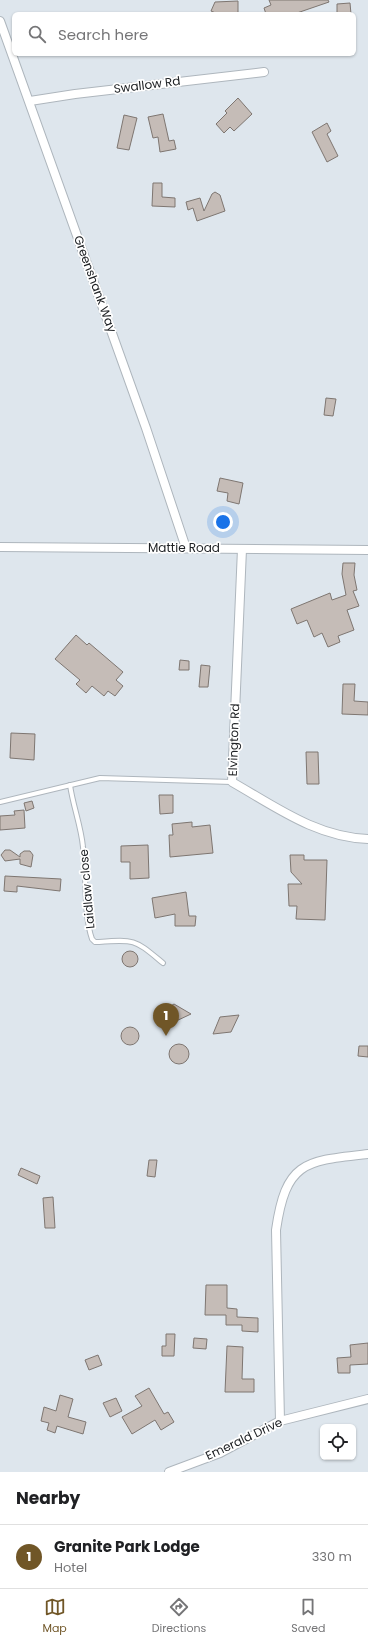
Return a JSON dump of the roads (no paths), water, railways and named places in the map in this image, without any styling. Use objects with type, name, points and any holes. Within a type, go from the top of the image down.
[{"type":"street","name":"Greenshank Way","points":[[0,21],[12,53]]},
{"type":"street","name":"Greenshank Way","points":[[13,56],[146,428],[186,548]]},
{"type":"street","name":"Swallow Rd","points":[[30,101],[75,94],[264,72]]},
{"type":"street","name":"Mattie Road","points":[[0,547],[368,550]]},
{"type":"street","name":"Elvington Rd","points":[[242,548],[232,782],[317,830],[337,836],[368,839]]},
{"type":"street","points":[[280,1421],[276,1230],[284,1193],[292,1177],[308,1165],[322,1159],[368,1154]]},
{"type":"street","name":"Emerald Drive","points":[[169,1472],[220,1453],[280,1421],[368,1399]]},
{"type":"lane","points":[[0,802],[100,778],[232,782]]},
{"type":"lane","name":"Laidlaw close","points":[[70,785],[73,807],[83,845],[92,939],[95,942],[132,941],[143,946],[163,963]]},
{"type":"place","name":"Granite Park Lodge","points":[[166,1036]]}]
